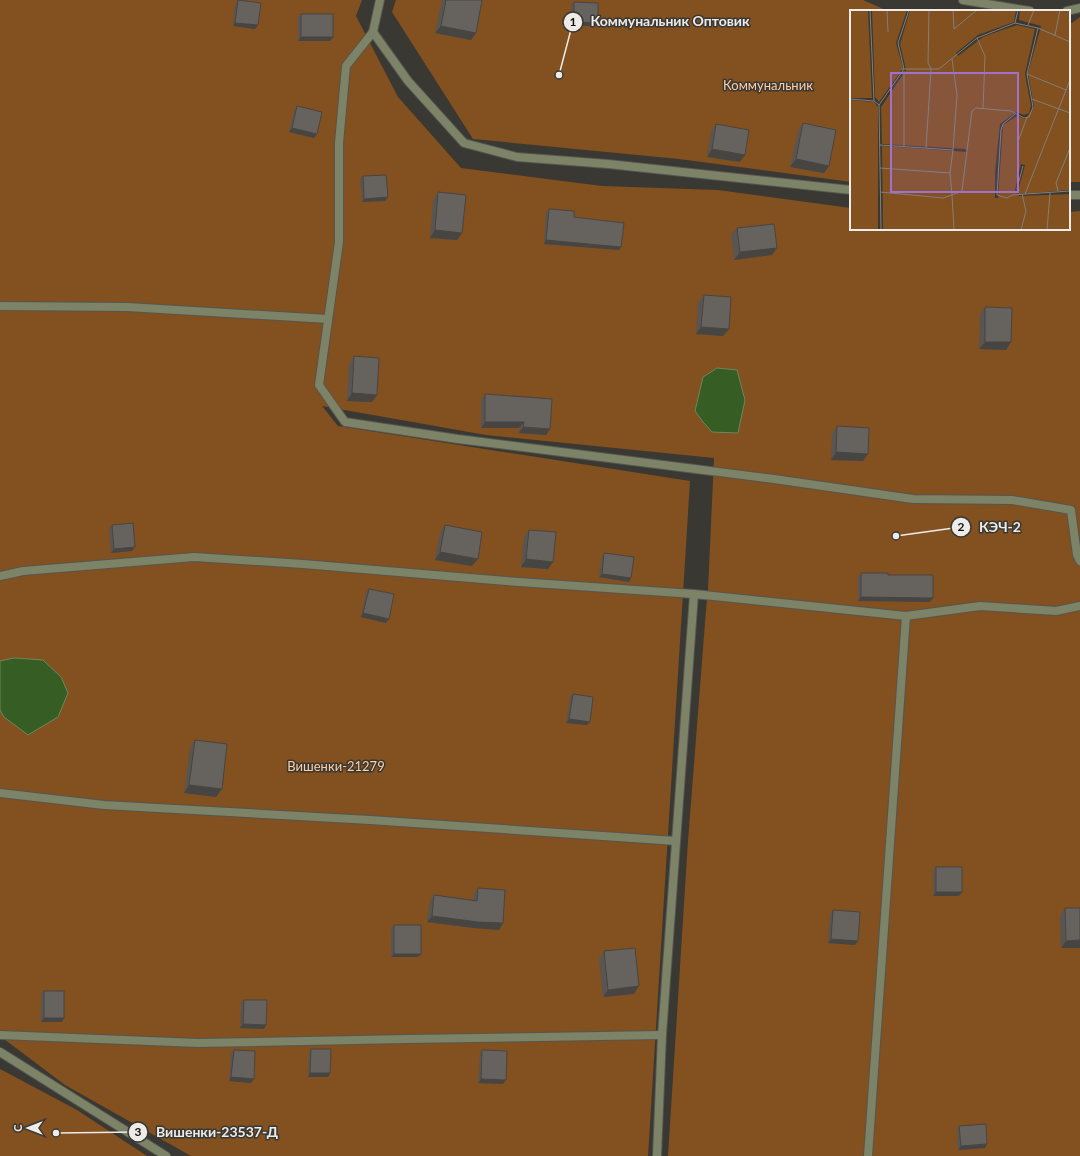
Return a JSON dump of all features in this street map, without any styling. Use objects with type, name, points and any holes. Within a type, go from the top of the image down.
[{"type":"street","points":[[380,0],[373,32],[346,66],[338,143],[338,242],[319,385],[345,422],[458,439],[774,479],[913,499],[1012,500],[1071,510],[1077,555],[1080,561]]},
{"type":"street","points":[[963,0],[1024,10]]},
{"type":"street","points":[[1070,10],[1080,8]]},
{"type":"street","points":[[373,32],[408,81],[464,143],[517,157],[608,164],[850,190]]},
{"type":"street","points":[[0,306],[126,307],[328,319]]},
{"type":"street","points":[[0,576],[23,572],[194,557],[694,594],[906,616],[980,606],[1056,611],[1080,606]]},
{"type":"street","points":[[657,1156],[662,1035],[694,594]]},
{"type":"street","points":[[868,1156],[906,616]]},
{"type":"street","points":[[0,792],[104,805],[362,820],[676,841]]},
{"type":"street","points":[[0,1035],[198,1044],[662,1035]]},
{"type":"street","points":[[0,1052],[166,1156]]},
{"type":"green space","name":"Вишенки-21279","points":[[0,0],[362,0],[356,16],[398,97],[461,168],[602,186],[718,190],[850,208],[850,230],[1070,230],[1070,212],[1080,211],[1080,1156],[668,1156],[688,841],[708,590],[714,458],[486,435],[322,406],[338,426],[690,481],[648,1156],[191,1156],[65,1085],[0,1036]]},
{"type":"green space","name":"Коммунальник","points":[[396,0],[863,0],[886,10],[850,10],[850,182],[679,159],[473,139],[392,12]]},
{"type":"green space","points":[[1080,17],[1080,182],[1070,182],[1070,24]]},
{"type":"green space","points":[[0,1069],[77,1110],[147,1156],[0,1156]]},
{"type":"shaded area","points":[[717,368],[737,370],[745,400],[738,433],[712,432],[695,411],[703,377]]},
{"type":"shaded area","points":[[14,658],[43,660],[61,677],[68,693],[58,717],[28,735],[4,717],[0,710],[0,661]]},
{"type":"building","points":[[238,0],[261,3],[258,25],[235,23]]},
{"type":"building","points":[[446,0],[482,0],[476,33],[441,26]]},
{"type":"building","points":[[574,2],[598,3],[598,23],[574,22]]},
{"type":"building","points":[[301,14],[333,14],[333,37],[301,37]]},
{"type":"building","points":[[297,106],[322,112],[317,134],[292,128]]},
{"type":"building","points":[[803,123],[836,130],[829,166],[796,159]]},
{"type":"building","points":[[716,124],[749,130],[745,155],[712,149]]},
{"type":"building","points":[[386,175],[388,197],[364,199],[363,176]]},
{"type":"building","points":[[438,192],[466,195],[462,233],[435,230]]},
{"type":"building","points":[[549,209],[574,211],[574,217],[624,223],[621,247],[546,240]]},
{"type":"building","points":[[774,224],[777,248],[740,252],[737,228]]},
{"type":"building","points":[[704,295],[731,297],[729,329],[701,327]]},
{"type":"building","points":[[985,307],[1012,308],[1011,342],[985,342]]},
{"type":"building","points":[[354,356],[379,358],[377,395],[352,393]]},
{"type":"building","points":[[485,394],[552,399],[550,429],[523,427],[524,422],[485,422]]},
{"type":"building","points":[[837,426],[869,428],[868,454],[836,452]]},
{"type":"building","points":[[133,523],[135,547],[114,549],[112,525]]},
{"type":"building","points":[[445,525],[482,532],[478,559],[440,552]]},
{"type":"building","points":[[529,530],[556,532],[553,562],[526,559]]},
{"type":"building","points":[[604,553],[634,557],[631,578],[602,574]]},
{"type":"building","points":[[861,573],[888,573],[888,575],[933,575],[933,598],[861,597]]},
{"type":"building","points":[[369,589],[394,594],[389,619],[363,613]]},
{"type":"building","points":[[573,694],[593,697],[590,722],[569,719]]},
{"type":"building","points":[[195,740],[227,744],[222,789],[189,785]]},
{"type":"building","points":[[936,867],[962,867],[962,892],[936,892]]},
{"type":"building","points":[[478,888],[505,890],[503,923],[478,922],[432,916],[434,895],[477,901]]},
{"type":"building","points":[[1065,908],[1080,908],[1080,940],[1066,941]]},
{"type":"building","points":[[833,910],[860,912],[858,941],[831,939]]},
{"type":"building","points":[[394,925],[421,925],[421,954],[394,954]]},
{"type":"building","points":[[635,948],[639,986],[608,990],[604,951]]},
{"type":"building","points":[[44,991],[64,991],[64,1018],[44,1018]]},
{"type":"building","points":[[244,1000],[267,1000],[266,1025],[243,1024]]},
{"type":"building","points":[[311,1049],[331,1049],[330,1073],[310,1073]]},
{"type":"building","points":[[234,1050],[255,1051],[254,1079],[231,1077]]},
{"type":"building","points":[[482,1050],[507,1051],[506,1080],[481,1079]]},
{"type":"building","points":[[986,1124],[987,1144],[961,1146],[959,1126]]},
{"type":"place","name":"Коммунальник Оптовик","points":[[559,75]]},
{"type":"place","name":"КЭЧ-2","points":[[896,536]]},
{"type":"place","name":"Вишенки-23537-Д","points":[[56,1133]]}]
